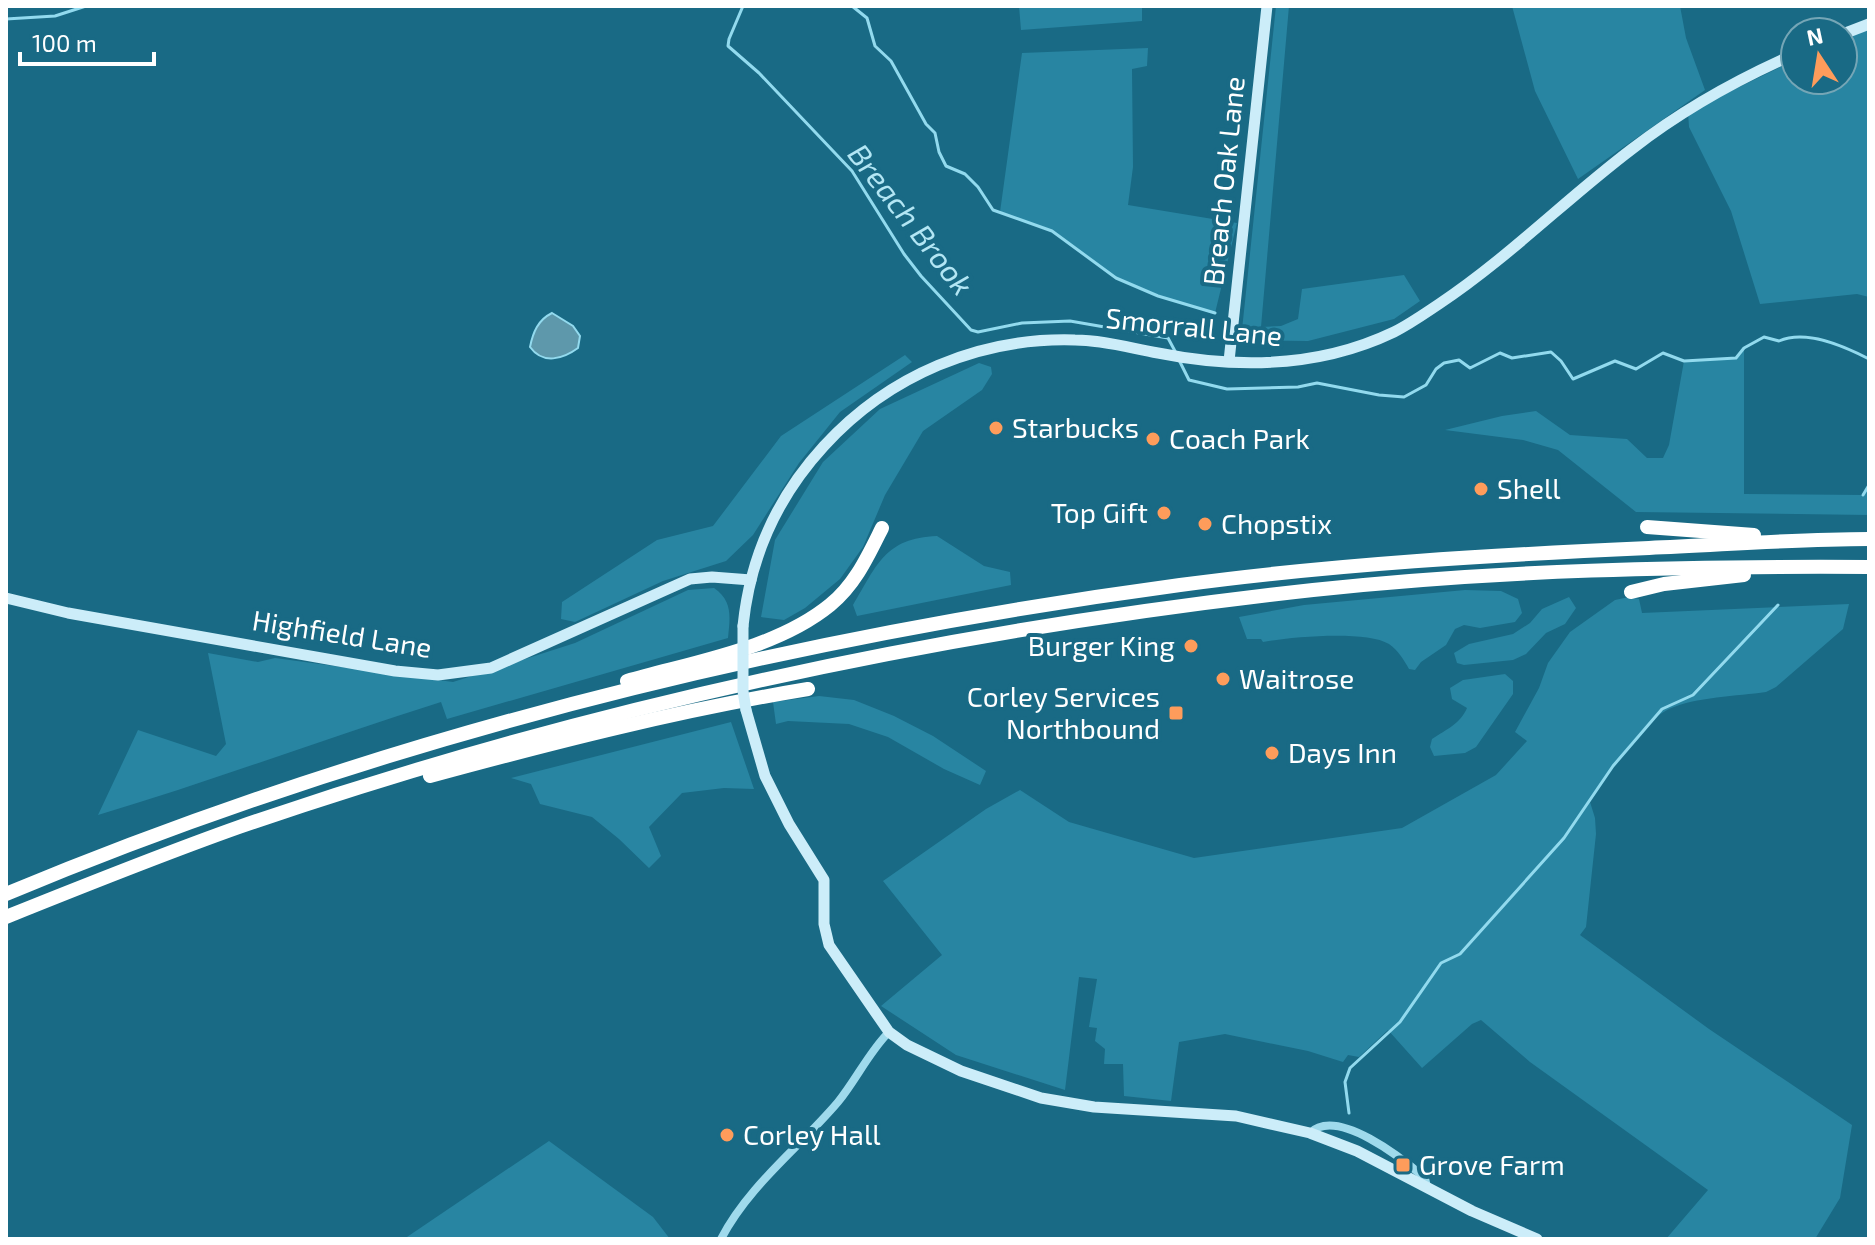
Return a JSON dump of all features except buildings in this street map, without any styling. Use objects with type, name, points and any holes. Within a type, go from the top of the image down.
[{"type":"highway","points":[[1647,527],[1821,539]]},
{"type":"highway","points":[[6,894],[169,829],[614,685],[765,641],[793,629],[832,604],[861,571],[882,528]]},
{"type":"highway","points":[[502,723],[787,653],[960,619],[1171,586],[1457,557],[1869,539]]},
{"type":"highway","points":[[6,917],[239,827],[416,770],[644,707],[799,672],[992,634],[1191,605],[1375,584],[1681,567],[1869,567]]},
{"type":"highway","points":[[1631,592],[1664,584],[1812,567]]},
{"type":"highway","points":[[239,827],[637,723],[808,689]]},
{"type":"street","name":"Breach Oak Lane","points":[[1229,361],[1267,6]]},
{"type":"street","name":"Smorrall Lane","points":[[751,580],[770,524],[801,472],[845,423],[887,392],[931,369],[974,351],[1028,341],[1090,341],[1186,357],[1285,363],[1354,349],[1395,331],[1459,291],[1630,149],[1673,119],[1779,63]]},
{"type":"street","name":"Highfield Lane","points":[[6,598],[68,613],[395,671],[438,675],[491,668],[690,579],[751,580]]},
{"type":"street","points":[[751,580],[743,626],[743,691],[765,776],[789,824],[824,880],[824,924],[829,945],[889,1032],[907,1045],[951,1067],[1041,1098],[1094,1107],[1236,1116],[1310,1133],[1357,1151],[1472,1211],[1537,1239]]},
{"type":"street","points":[[721,1239],[750,1196],[838,1101],[889,1032]]},
{"type":"shaded area","points":[[1019,6],[1142,6],[1142,21],[1021,30]]},
{"type":"shaded area","points":[[1276,6],[1289,6],[1261,327],[1281,326],[1298,319],[1302,289],[1404,275],[1420,301],[1394,319],[1308,341],[1245,340],[1242,330]]},
{"type":"shaded area","points":[[1512,6],[1680,6],[1686,38],[1705,90],[1578,179],[1535,91]]},
{"type":"shaded area","points":[[1869,27],[1869,297],[1857,294],[1760,304],[1731,211],[1689,127],[1688,112],[1779,68],[1779,96],[1859,96],[1859,31]]},
{"type":"shaded area","points":[[1148,48],[1147,66],[1132,69],[1133,167],[1128,205],[1237,223],[1215,313],[1155,295],[1116,278],[1052,231],[1000,212],[1022,53]]},
{"type":"shaded area","points":[[552,313],[573,326],[580,336],[578,348],[560,357],[547,358],[530,347],[537,327]]},
{"type":"shaded area","points":[[1744,348],[1744,494],[1863,495],[1869,485],[1869,515],[1636,512],[1558,450],[1523,440],[1445,430],[1536,411],[1570,435],[1627,439],[1647,458],[1663,458],[1669,445],[1684,361],[1736,358]]},
{"type":"shaded area","points":[[905,355],[912,362],[840,412],[799,463],[753,535],[726,561],[663,581],[575,622],[561,619],[562,602],[657,540],[713,526],[781,436]]},
{"type":"shaded area","points":[[979,363],[991,367],[992,374],[982,390],[923,431],[885,495],[863,547],[840,579],[805,608],[784,620],[761,617],[775,540],[823,462],[880,409]]},
{"type":"shaded area","points":[[937,536],[984,566],[1010,572],[1011,585],[857,616],[853,605],[884,556],[905,542]]},
{"type":"shaded area","points":[[714,588],[727,604],[728,638],[447,719],[441,702],[98,815],[138,730],[216,756],[226,744],[208,653],[258,662],[275,658],[453,682],[575,643],[688,590]]},
{"type":"shaded area","points":[[1465,590],[1501,591],[1518,599],[1522,613],[1515,622],[1480,628],[1464,625],[1455,629],[1446,645],[1421,662],[1415,670],[1409,669],[1389,644],[1363,637],[1309,637],[1263,642],[1261,639],[1247,639],[1239,617],[1304,605]]},
{"type":"shaded area","points":[[1569,597],[1576,608],[1565,624],[1546,633],[1526,654],[1513,660],[1457,663],[1454,653],[1469,644],[1513,634],[1530,623],[1542,609]]},
{"type":"shaded area","points":[[1629,597],[1639,599],[1642,613],[1849,604],[1843,629],[1776,687],[1766,692],[1679,705],[1658,716],[1636,737],[1590,802],[1596,834],[1586,927],[1580,935],[1709,1029],[1852,1125],[1840,1198],[1815,1239],[1666,1239],[1708,1190],[1530,1062],[1481,1020],[1472,1024],[1422,1068],[1388,1030],[1359,1057],[1348,1055],[1343,1062],[1308,1051],[1225,1034],[1179,1042],[1171,1101],[1124,1096],[1123,1064],[1104,1064],[1105,1049],[1095,1041],[1097,1028],[1089,1027],[1097,979],[1079,977],[1065,1090],[956,1055],[881,1006],[942,955],[883,881],[986,809],[1020,790],[1069,822],[1194,858],[1402,828],[1496,775],[1527,741],[1515,732],[1539,688],[1548,663],[1570,632],[1615,600]]},
{"type":"shaded area","points":[[1505,674],[1513,681],[1513,694],[1476,747],[1465,753],[1434,756],[1430,747],[1432,739],[1457,722],[1467,708],[1452,699],[1450,688],[1463,680]]},
{"type":"shaded area","points":[[819,696],[854,700],[933,736],[986,771],[980,785],[944,769],[888,737],[849,724],[788,721],[776,724],[773,702]]},
{"type":"shaded area","points":[[731,722],[754,789],[724,788],[682,793],[649,827],[661,856],[649,868],[592,817],[540,804],[531,784],[511,778]]},
{"type":"shaded area","points":[[549,1141],[653,1217],[670,1239],[404,1239]]},
{"type":"waterway","name":"Breach Brook","points":[[6,19],[55,16],[86,6]]},
{"type":"waterway","name":"Breach Brook","points":[[743,6],[728,46],[759,73],[852,171],[904,254],[971,330],[978,332],[1022,323],[1070,321],[1168,338],[1176,353]]},
{"type":"waterway","points":[[852,6],[867,18],[875,46],[891,61],[926,124],[935,133],[946,166],[965,174],[993,210],[1052,231],[1116,278],[1158,296],[1215,313]]},
{"type":"waterway","name":"Breach Brook","points":[[1179,360],[1189,380],[1227,389],[1298,387],[1317,383],[1404,397],[1426,385],[1444,363],[1459,360],[1470,368],[1500,353],[1512,358],[1551,352],[1573,379],[1615,361],[1636,369],[1663,353],[1684,361],[1736,358],[1744,348],[1764,337],[1779,341],[1813,338],[1837,344],[1869,359]]},
{"type":"waterway","points":[[1863,495],[1869,485]]},
{"type":"waterway","points":[[1349,1113],[1345,1082],[1350,1068],[1400,1022],[1441,963],[1460,954],[1564,838],[1613,766],[1662,709],[1693,695],[1778,605]]},
{"type":"place","name":"Starbucks","points":[[996,428]]},
{"type":"place","name":"Coach Park","points":[[1153,439]]},
{"type":"place","name":"Shell","points":[[1481,489]]},
{"type":"place","name":"Top Gift","points":[[1164,513]]},
{"type":"place","name":"Chopstix","points":[[1205,524]]},
{"type":"place","name":"Burger King","points":[[1191,646]]},
{"type":"place","name":"Waitrose","points":[[1223,679]]},
{"type":"place","name":"Corley Services Northbound","points":[[1176,713]]},
{"type":"place","name":"Days Inn","points":[[1272,753]]},
{"type":"place","name":"Corley Hall","points":[[727,1135]]},
{"type":"place","name":"Grove Farm","points":[[1403,1165]]}]
